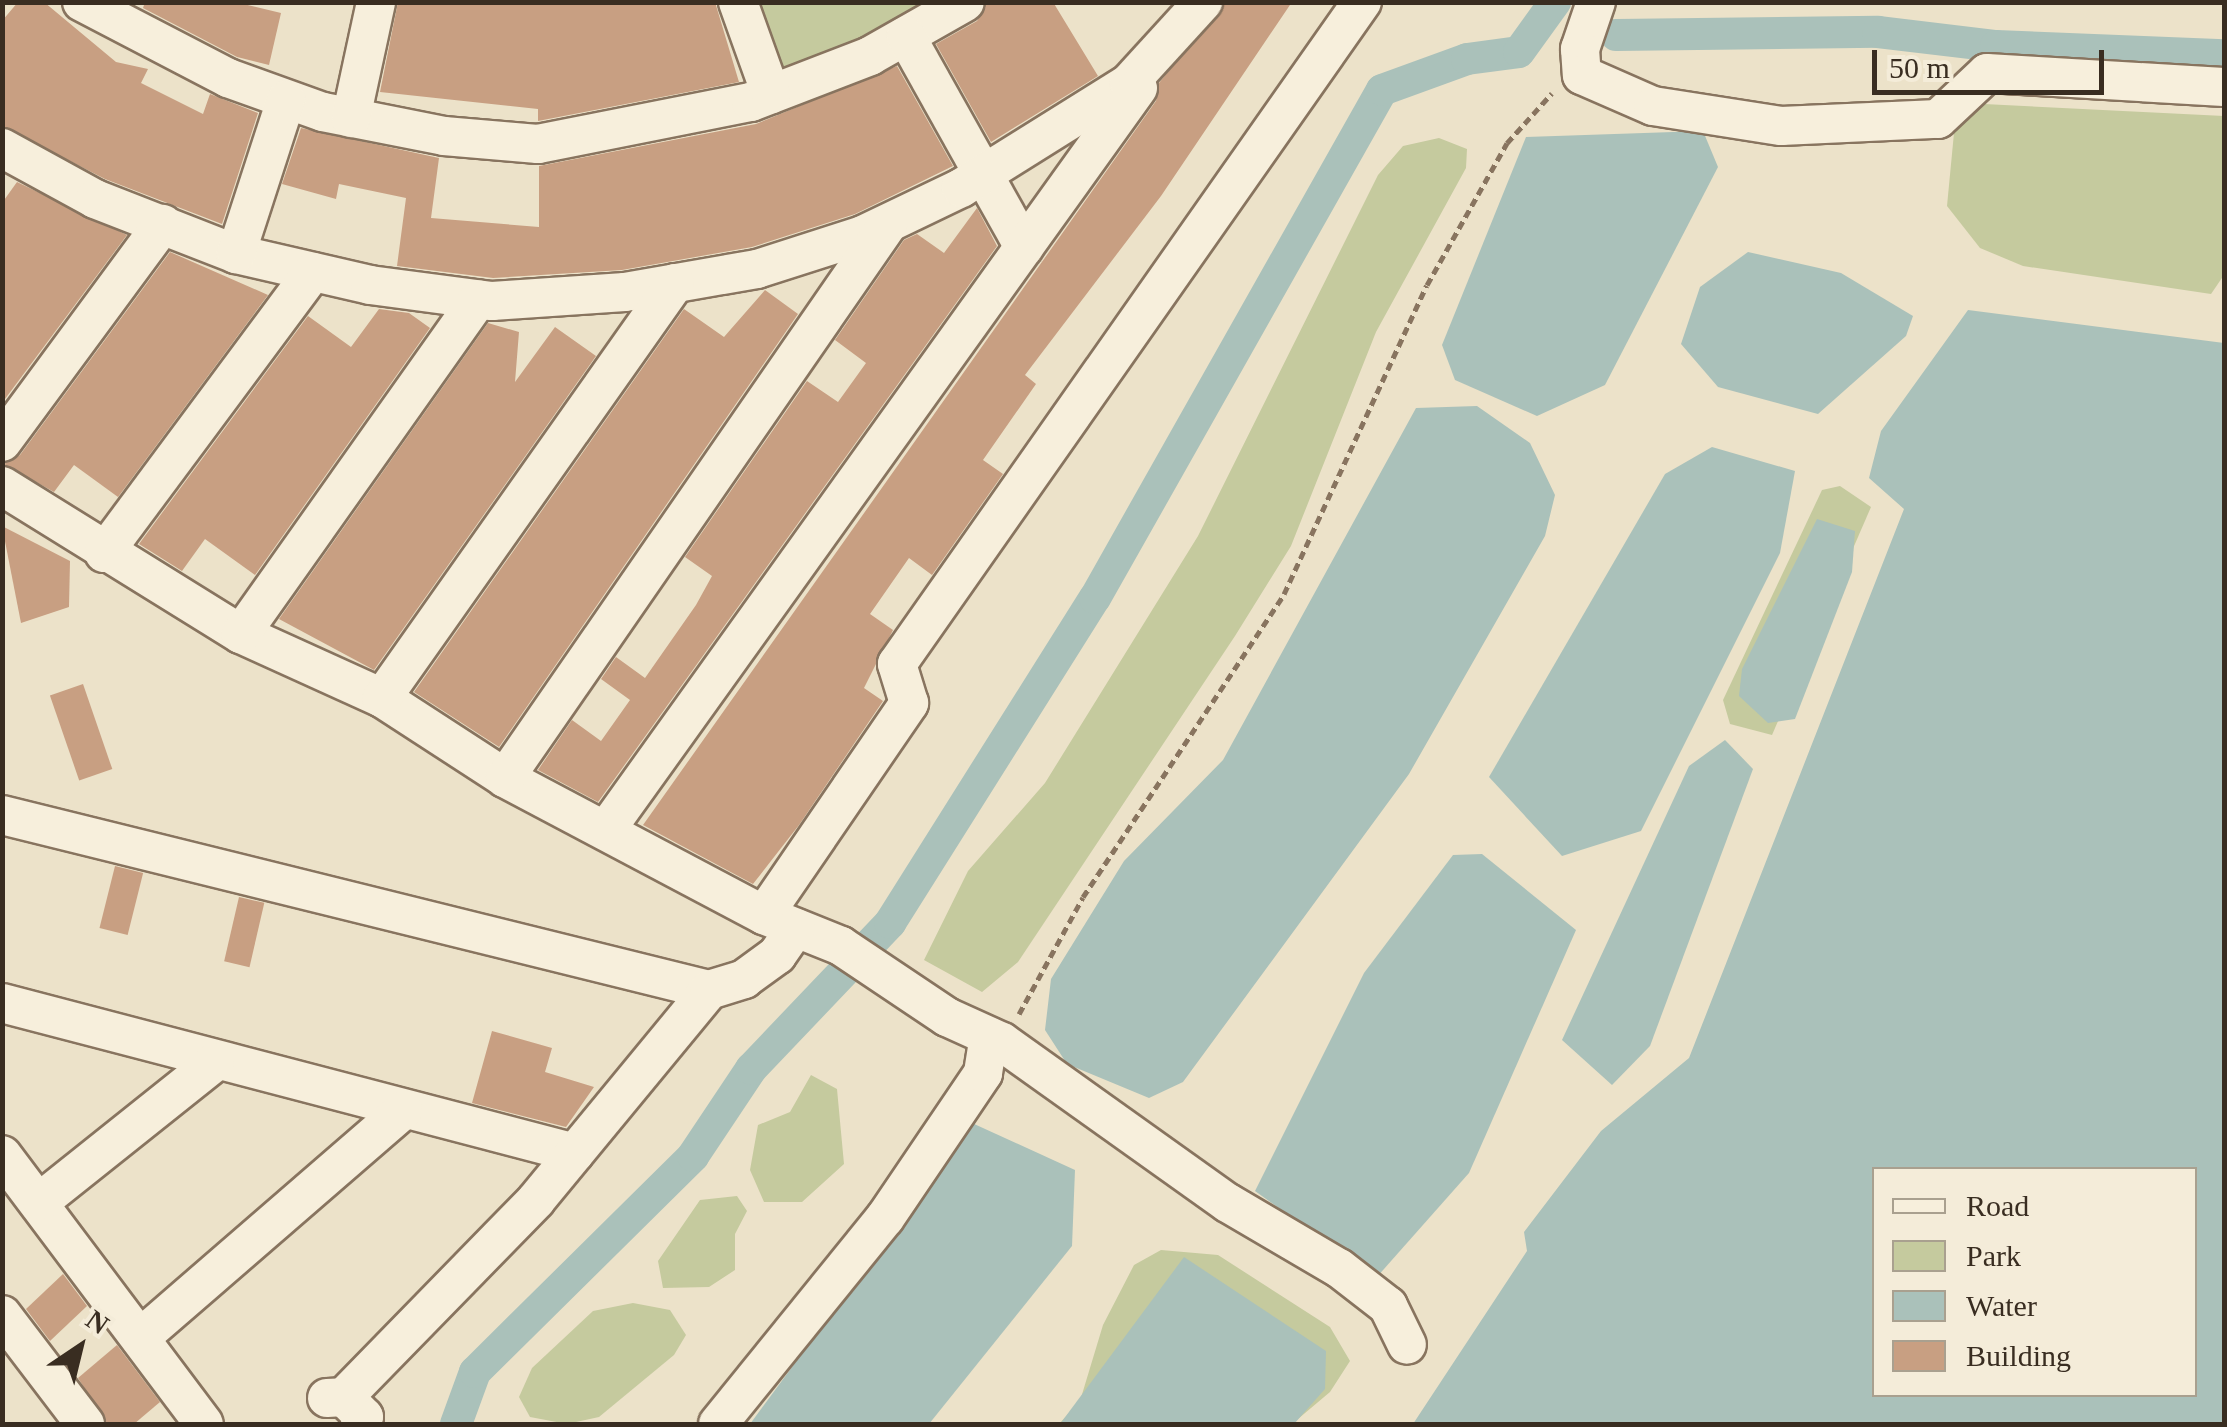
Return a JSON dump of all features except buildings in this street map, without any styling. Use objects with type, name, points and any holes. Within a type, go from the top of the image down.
[{"type":"street","points":[[82,2],[133,34],[286,100],[351,118],[538,144],[771,94],[906,36],[965,2]]},
{"type":"street","points":[[351,118],[376,2]]},
{"type":"street","points":[[738,2],[771,94]]},
{"type":"street","points":[[9,166],[236,254],[313,272],[478,299],[675,283],[757,268],[888,224],[983,176],[1129,83],[1203,2]]},
{"type":"street","points":[[2,815],[709,990],[744,980],[777,955],[780,921],[909,704],[897,664],[1362,2]]},
{"type":"street","points":[[1596,2],[1580,49],[1582,75],[1652,106],[1781,126],[1938,119],[1987,73],[2224,87]]},
{"type":"street","points":[[606,830],[1176,34]]},
{"type":"street","points":[[906,36],[1024,247]]},
{"type":"street","points":[[236,254],[286,100]]},
{"type":"street","points":[[2,442],[162,224]]},
{"type":"street","points":[[505,778],[888,224]]},
{"type":"street","points":[[104,553],[313,272]]},
{"type":"street","points":[[382,698],[675,283]]},
{"type":"street","points":[[241,634],[478,299]]},
{"type":"street","points":[[2,486],[104,553],[241,634],[382,698],[505,778],[780,921],[841,946],[913,994],[996,1039],[1228,1203],[1339,1268],[1388,1306],[1407,1345]]},
{"type":"street","points":[[344,1406],[575,1153],[709,990]]},
{"type":"street","points":[[2,1003],[215,1062],[575,1153]]},
{"type":"street","points":[[718,1424],[896,1203],[984,1072],[996,1039]]},
{"type":"street","points":[[42,1200],[215,1062]]},
{"type":"street","points":[[140,1338],[403,1110]]},
{"type":"street","points":[[2,1154],[42,1200],[204,1424]]},
{"type":"street","points":[[2,1315],[85,1424]]},
{"type":"path","points":[[996,1039],[1083,897],[1284,594],[1426,285],[1507,143],[1538,101],[1582,75]]},
{"type":"green space","points":[[753,3],[938,3],[780,81]]},
{"type":"green space","points":[[1984,104],[2224,116],[2224,275],[2211,294],[2023,266],[1980,248],[1947,206],[1954,133]]},
{"type":"green space","points":[[1439,138],[1467,149],[1466,168],[1376,332],[1291,546],[1235,636],[1018,962],[982,992],[924,960],[968,871],[1045,783],[1198,536],[1378,175],[1403,146]]},
{"type":"green space","points":[[1840,486],[1871,507],[1772,735],[1730,724],[1723,700],[1822,490]]},
{"type":"green space","points":[[811,1075],[837,1089],[844,1164],[802,1202],[764,1202],[750,1170],[758,1125],[790,1112]]},
{"type":"green space","points":[[737,1196],[747,1211],[735,1234],[735,1270],[709,1287],[663,1288],[658,1261],[700,1200]]},
{"type":"green space","points":[[1161,1250],[1218,1255],[1330,1327],[1350,1361],[1330,1392],[1292,1424],[1059,1424],[1080,1401],[1103,1325],[1134,1265]]},
{"type":"green space","points":[[633,1303],[670,1310],[686,1335],[674,1355],[599,1417],[567,1424],[530,1417],[519,1397],[532,1368],[593,1311]]},
{"type":"water","points":[[1703,131],[1718,167],[1605,385],[1537,416],[1455,380],[1442,345],[1526,137]]},
{"type":"water","points":[[1748,252],[1841,273],[1913,316],[1906,336],[1818,414],[1718,387],[1681,344],[1700,287]]},
{"type":"water","points":[[1968,310],[2224,343],[2224,1424],[1413,1424],[1527,1251],[1524,1232],[1601,1131],[1689,1058],[1904,509],[1869,478],[1881,431]]},
{"type":"water","points":[[1477,406],[1530,443],[1555,495],[1545,536],[1409,774],[1183,1082],[1149,1098],[1067,1064],[1045,1030],[1051,979],[1124,861],[1223,760],[1416,408]]},
{"type":"water","points":[[1712,447],[1795,471],[1780,553],[1641,831],[1562,856],[1489,777],[1665,474]]},
{"type":"water","points":[[1817,519],[1855,531],[1852,572],[1795,719],[1768,723],[1739,696],[1742,669]]},
{"type":"water","points":[[1725,740],[1753,769],[1650,1046],[1612,1085],[1562,1040],[1689,766]]},
{"type":"water","points":[[1482,854],[1576,930],[1469,1173],[1376,1278],[1255,1191],[1364,973],[1453,855]]},
{"type":"water","points":[[972,1123],[1075,1170],[1072,1246],[929,1424],[750,1424]]},
{"type":"water","points":[[1184,1257],[1326,1351],[1325,1389],[1294,1424],[1060,1424]]},
{"type":"waterway","points":[[456,1424],[475,1372],[693,1156],[751,1069],[890,923],[1095,598],[1382,90],[1467,59],[1519,52],[1555,2]]},
{"type":"waterway","points":[[1616,35],[1878,32],[1996,46],[2224,55]]}]
